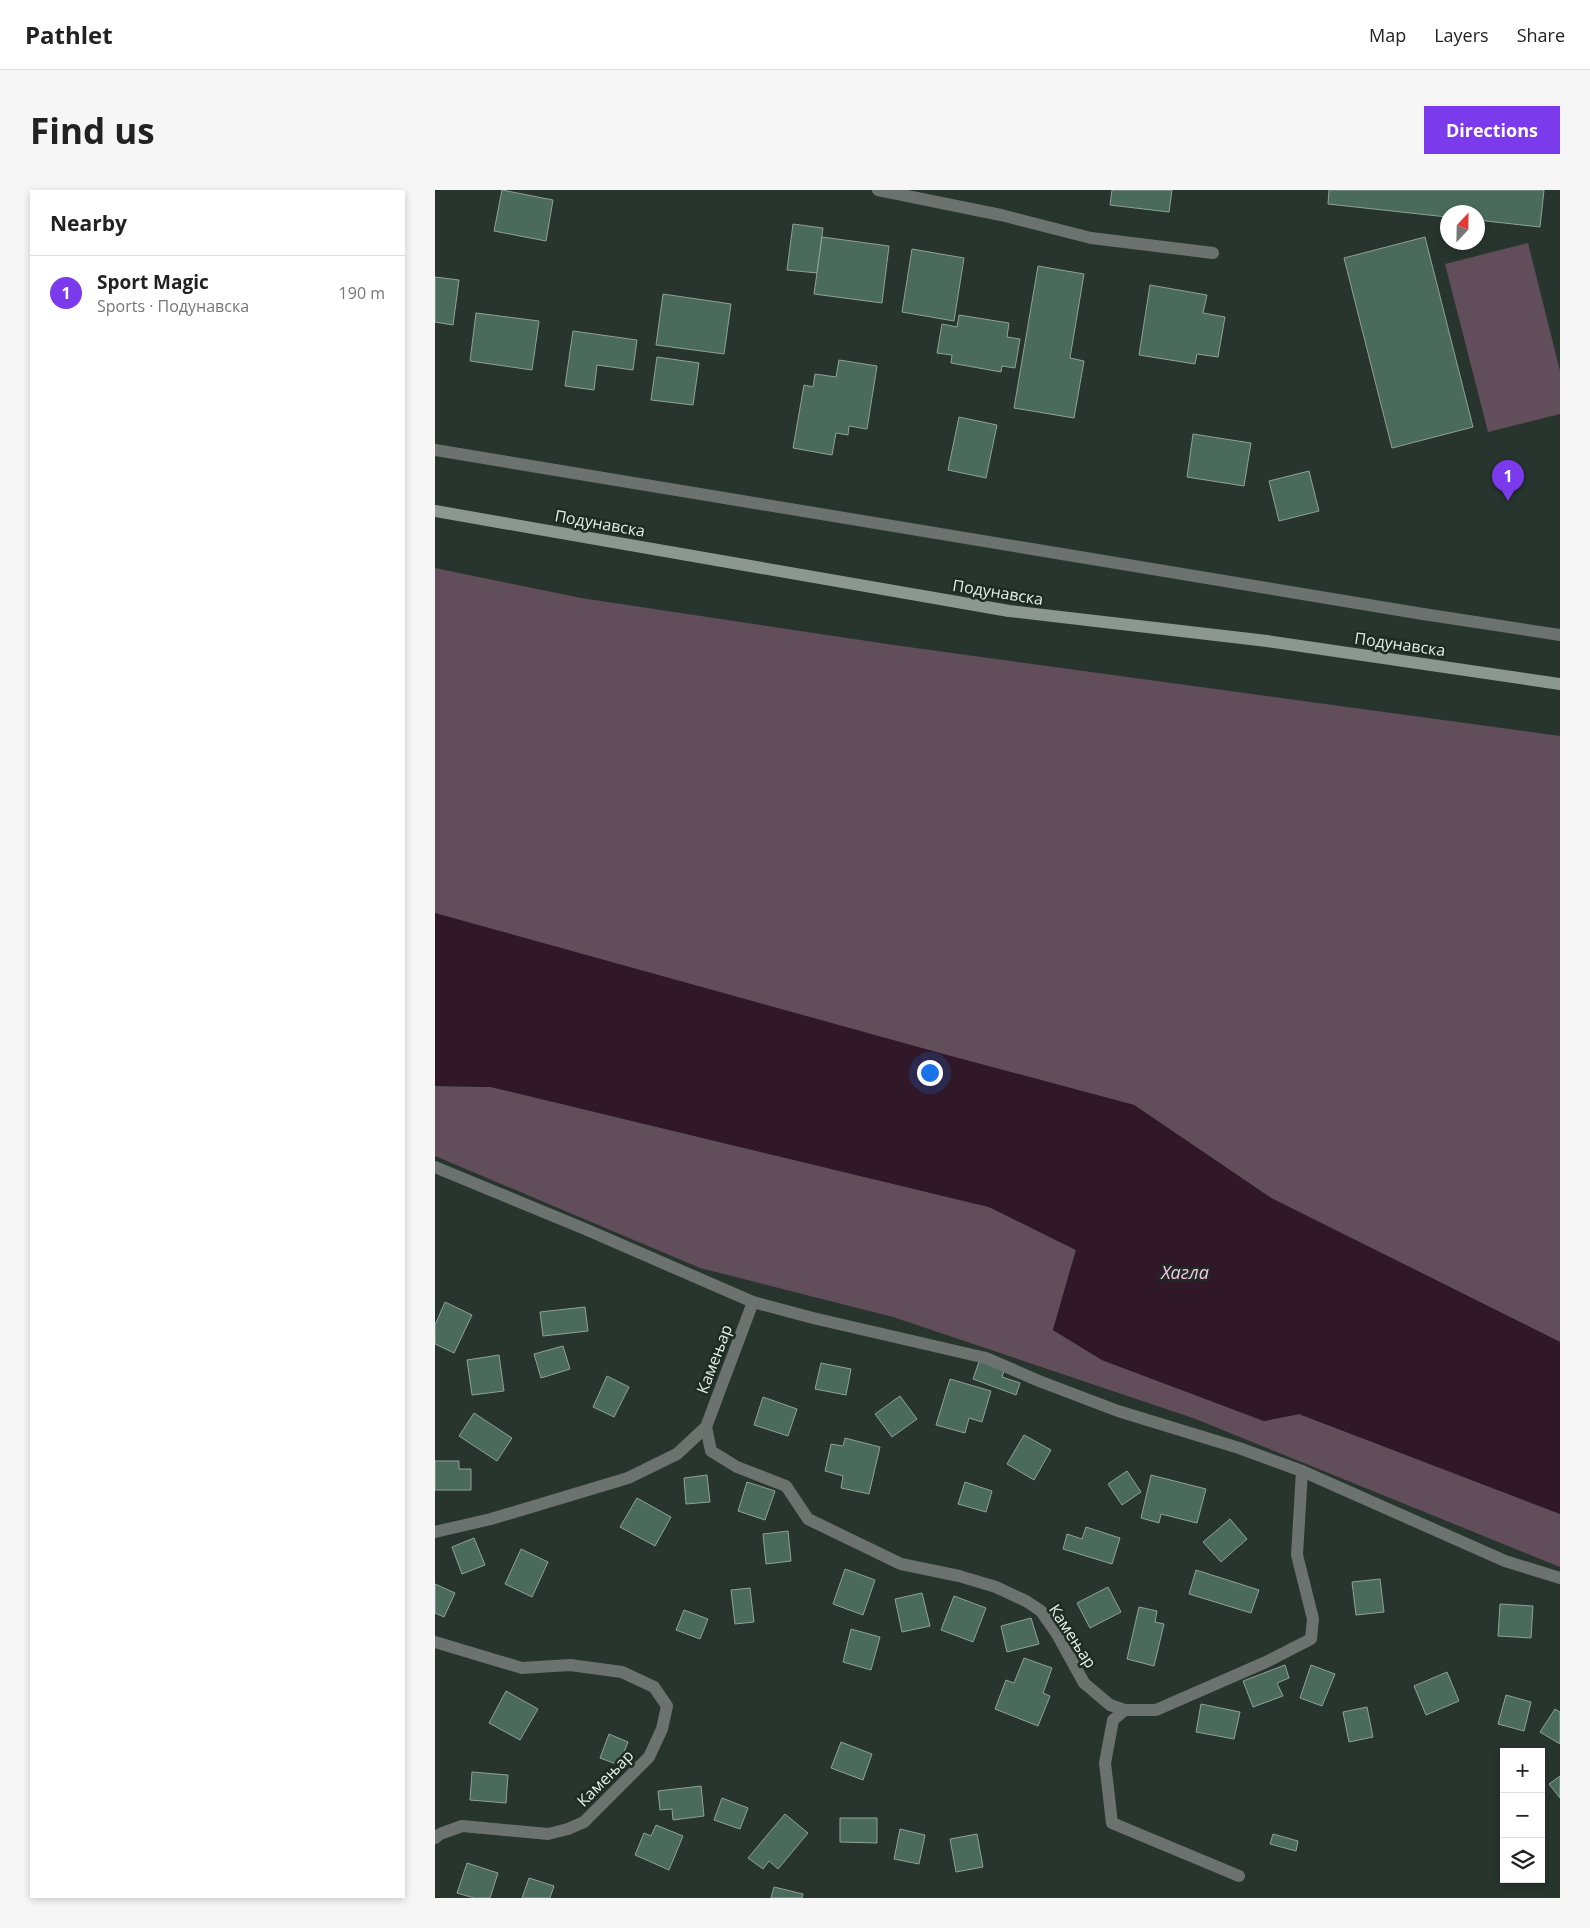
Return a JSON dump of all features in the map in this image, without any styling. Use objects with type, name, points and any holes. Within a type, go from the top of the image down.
[{"type":"street","points":[[878,190],[1001,215],[1091,238],[1213,253]]},
{"type":"street","points":[[435,450],[1423,614],[1560,635]]},
{"type":"street","name":"Подунавска","points":[[435,511],[1009,611],[1267,641],[1560,684]]},
{"type":"street","points":[[435,1167],[585,1229],[753,1302],[813,1318],[986,1358],[1119,1411],[1239,1448],[1302,1472],[1505,1561],[1560,1578]]},
{"type":"street","name":"Камењар","points":[[435,1532],[491,1519],[628,1478],[677,1454],[706,1427],[753,1302]]},
{"type":"street","name":"Камењар","points":[[706,1427],[711,1451],[737,1467],[786,1486],[808,1519],[901,1564],[959,1576],[996,1587],[1027,1601],[1041,1611],[1057,1634],[1084,1683],[1111,1705],[1125,1710],[1155,1710],[1266,1662],[1311,1639],[1313,1619],[1297,1556],[1302,1472]]},
{"type":"street","name":"Камењар","points":[[435,1642],[521,1668],[570,1665],[622,1672],[654,1687],[667,1706],[662,1729],[649,1757],[584,1822],[568,1829],[548,1834],[462,1826],[440,1834],[435,1838]]},
{"type":"street","points":[[1125,1710],[1113,1720],[1105,1762],[1112,1823],[1239,1876]]},
{"type":"shaded area","points":[[1528,243],[1560,371],[1560,414],[1488,432],[1445,264]]},
{"type":"shaded area","points":[[435,568],[581,598],[894,645],[1560,736],[1560,1342],[1271,1198],[1134,1105],[581,958],[435,915]]},
{"type":"shaded area","points":[[435,1086],[491,1087],[989,1207],[1076,1250],[1053,1330],[1102,1360],[1264,1421],[1299,1414],[1553,1510],[1560,1514],[1560,1567],[1193,1418],[893,1317],[700,1268],[435,1156]]},
{"type":"water","name":"Хагла","points":[[435,913],[1134,1105],[1271,1198],[1560,1342],[1560,1514],[1299,1414],[1264,1421],[1102,1360],[1053,1330],[1076,1250],[989,1207],[491,1087],[435,1086]]},
{"type":"building","points":[[502,190],[553,200],[546,241],[494,231]]},
{"type":"building","points":[[1112,190],[1172,190],[1169,212],[1110,205]]},
{"type":"building","points":[[1329,190],[1544,190],[1540,227],[1485,221],[1485,205],[1440,205],[1440,216],[1328,204]]},
{"type":"building","points":[[793,224],[823,228],[817,273],[787,270]]},
{"type":"building","points":[[822,237],[889,246],[882,303],[814,294]]},
{"type":"building","points":[[1425,237],[1473,427],[1392,448],[1344,258]]},
{"type":"building","points":[[912,249],[964,258],[954,321],[902,312]]},
{"type":"building","points":[[1038,266],[1084,274],[1070,358],[1084,361],[1074,418],[1014,408]]},
{"type":"building","points":[[435,277],[459,280],[453,325],[435,322]]},
{"type":"building","points":[[1150,285],[1207,295],[1203,313],[1225,317],[1218,357],[1197,354],[1195,364],[1139,355]]},
{"type":"building","points":[[663,294],[731,304],[724,354],[656,345]]},
{"type":"building","points":[[476,313],[539,321],[532,370],[470,361]]},
{"type":"building","points":[[959,315],[1009,323],[1007,337],[1020,339],[1015,368],[1002,366],[1001,372],[951,363],[952,355],[937,353],[942,324],[957,327]]},
{"type":"building","points":[[573,331],[637,340],[633,370],[597,365],[594,390],[565,386]]},
{"type":"building","points":[[657,357],[699,363],[693,405],[651,400]]},
{"type":"building","points":[[839,360],[877,366],[867,429],[849,426],[848,435],[836,433],[832,455],[793,448],[804,385],[813,387],[815,374],[836,377]]},
{"type":"building","points":[[959,417],[997,425],[986,478],[948,470]]},
{"type":"building","points":[[1193,434],[1251,443],[1244,486],[1187,477]]},
{"type":"building","points":[[1309,471],[1319,511],[1279,521],[1269,481]]},
{"type":"building","points":[[445,1302],[472,1315],[454,1353],[435,1344],[435,1325]]},
{"type":"building","points":[[585,1307],[588,1331],[543,1336],[540,1312]]},
{"type":"building","points":[[563,1346],[570,1369],[541,1378],[534,1354]]},
{"type":"building","points":[[499,1355],[504,1391],[472,1395],[467,1360]]},
{"type":"building","points":[[980,1359],[1005,1368],[1002,1377],[1020,1383],[1016,1395],[973,1379]]},
{"type":"building","points":[[821,1363],[851,1369],[846,1395],[815,1389]]},
{"type":"building","points":[[607,1376],[629,1387],[614,1417],[593,1407]]},
{"type":"building","points":[[950,1379],[991,1391],[982,1422],[969,1418],[965,1433],[936,1425]]},
{"type":"building","points":[[900,1396],[917,1419],[892,1437],[875,1414]]},
{"type":"building","points":[[763,1397],[797,1409],[788,1436],[754,1425]]},
{"type":"building","points":[[474,1413],[512,1438],[497,1461],[459,1436]]},
{"type":"building","points":[[1024,1435],[1051,1450],[1034,1480],[1007,1464]]},
{"type":"building","points":[[845,1438],[880,1447],[869,1494],[841,1488],[843,1476],[825,1471],[831,1444],[843,1446]]},
{"type":"building","points":[[435,1461],[459,1461],[459,1469],[471,1469],[471,1490],[435,1490]]},
{"type":"building","points":[[1127,1471],[1141,1492],[1122,1505],[1108,1484]]},
{"type":"building","points":[[707,1475],[710,1502],[686,1504],[684,1478]]},
{"type":"building","points":[[1151,1475],[1206,1489],[1197,1523],[1161,1514],[1159,1523],[1141,1518]]},
{"type":"building","points":[[747,1482],[775,1491],[765,1520],[738,1511]]},
{"type":"building","points":[[965,1482],[992,1491],[986,1512],[958,1504]]},
{"type":"building","points":[[637,1498],[671,1517],[655,1546],[620,1527]]},
{"type":"building","points":[[1230,1519],[1247,1539],[1221,1562],[1203,1542]]},
{"type":"building","points":[[1086,1527],[1120,1538],[1112,1564],[1063,1549],[1067,1534],[1082,1539]]},
{"type":"building","points":[[788,1531],[791,1561],[766,1564],[763,1534]]},
{"type":"building","points":[[474,1538],[485,1565],[462,1574],[452,1547]]},
{"type":"building","points":[[521,1549],[548,1562],[532,1597],[505,1584]]},
{"type":"building","points":[[845,1569],[875,1580],[863,1615],[833,1604]]},
{"type":"building","points":[[1196,1570],[1259,1590],[1251,1613],[1189,1594]]},
{"type":"building","points":[[1380,1579],[1384,1612],[1356,1615],[1352,1582]]},
{"type":"building","points":[[435,1584],[455,1593],[444,1617],[435,1613]]},
{"type":"building","points":[[1108,1587],[1121,1612],[1090,1628],[1077,1603]]},
{"type":"building","points":[[750,1588],[754,1622],[735,1624],[731,1590]]},
{"type":"building","points":[[922,1593],[930,1626],[902,1632],[895,1599]]},
{"type":"building","points":[[954,1596],[986,1608],[973,1642],[941,1630]]},
{"type":"building","points":[[1500,1604],[1533,1606],[1531,1638],[1498,1636]]},
{"type":"building","points":[[1139,1607],[1157,1611],[1155,1622],[1164,1624],[1154,1666],[1127,1659]]},
{"type":"building","points":[[684,1610],[708,1619],[700,1639],[676,1630]]},
{"type":"building","points":[[1031,1618],[1039,1644],[1007,1652],[1001,1626]]},
{"type":"building","points":[[851,1629],[880,1637],[871,1670],[843,1662]]},
{"type":"building","points":[[1024,1658],[1052,1668],[1043,1693],[1050,1696],[1038,1726],[995,1709],[1006,1680],[1014,1683]]},
{"type":"building","points":[[1285,1665],[1289,1678],[1277,1683],[1283,1696],[1253,1707],[1243,1681]]},
{"type":"building","points":[[1311,1665],[1335,1674],[1322,1706],[1300,1698]]},
{"type":"building","points":[[1447,1672],[1459,1701],[1426,1715],[1414,1686]]},
{"type":"building","points":[[506,1691],[538,1709],[520,1740],[489,1723]]},
{"type":"building","points":[[1506,1695],[1531,1702],[1524,1731],[1498,1724]]},
{"type":"building","points":[[1201,1704],[1240,1712],[1234,1739],[1196,1732]]},
{"type":"building","points":[[1367,1707],[1373,1737],[1349,1742],[1343,1712]]},
{"type":"building","points":[[1555,1709],[1560,1712],[1560,1744],[1540,1732]]},
{"type":"building","points":[[609,1734],[628,1742],[619,1765],[600,1758]]},
{"type":"building","points":[[841,1742],[872,1754],[863,1780],[831,1768]]},
{"type":"building","points":[[472,1772],[508,1775],[506,1803],[470,1800]]},
{"type":"building","points":[[1560,1776],[1560,1798],[1549,1784]]},
{"type":"building","points":[[701,1786],[704,1816],[673,1820],[672,1809],[660,1810],[658,1791]]},
{"type":"building","points":[[722,1798],[748,1808],[740,1829],[714,1820]]},
{"type":"building","points":[[785,1814],[808,1833],[778,1869],[769,1861],[763,1869],[748,1858]]},
{"type":"building","points":[[840,1818],[877,1818],[877,1843],[840,1842]]},
{"type":"building","points":[[656,1825],[683,1836],[669,1870],[635,1855],[644,1833],[651,1836]]},
{"type":"building","points":[[900,1829],[925,1835],[919,1864],[894,1859]]},
{"type":"building","points":[[977,1834],[983,1867],[956,1872],[950,1839]]},
{"type":"building","points":[[1273,1834],[1298,1841],[1296,1851],[1270,1844]]},
{"type":"building","points":[[467,1863],[498,1873],[490,1898],[474,1898],[457,1893]]},
{"type":"building","points":[[529,1878],[554,1886],[550,1898],[522,1898]]},
{"type":"building","points":[[774,1887],[803,1894],[802,1898],[771,1898]]},
{"type":"place","name":"Sport Magic","points":[[1508,501]]}]
